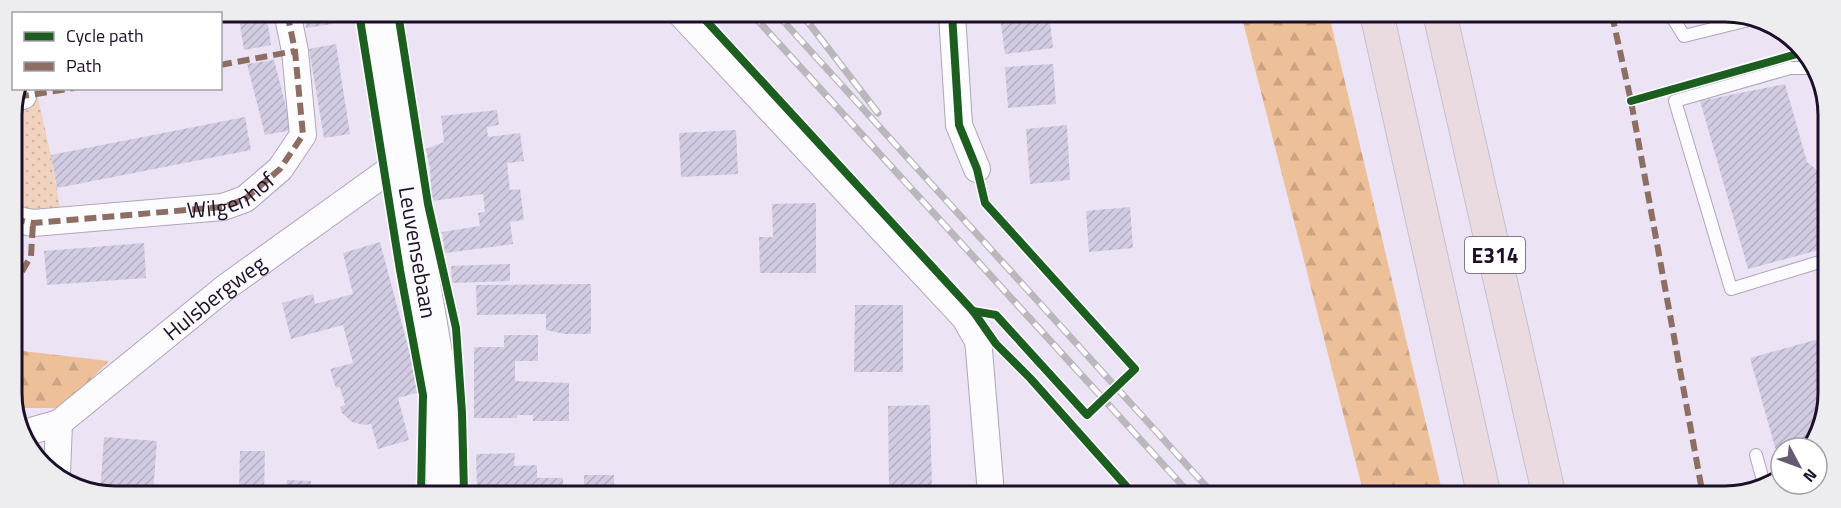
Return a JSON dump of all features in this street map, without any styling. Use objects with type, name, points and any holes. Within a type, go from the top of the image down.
[{"type":"highway","name":"E314","points":[[1379,23],[1482,485]]},
{"type":"highway","name":"E314","points":[[1442,23],[1547,485]]},
{"type":"street","name":"Wilgenhof","points":[[23,221],[33,223],[223,207],[245,200],[280,169],[303,135],[295,51],[289,23]]},
{"type":"street","name":"Leuvensebaan","points":[[378,23],[438,367],[444,486]]},
{"type":"street","points":[[689,23],[965,318],[978,341],[990,485]]},
{"type":"street","points":[[953,23],[959,125],[976,169]]},
{"type":"street","name":"Hulsbergweg","points":[[31,431],[59,423],[226,287],[403,160]]},
{"type":"street","points":[[57,465],[59,423]]},
{"type":"lane","points":[[1676,23],[1684,36],[1735,23]]},
{"type":"lane","points":[[1805,68],[1790,68],[1675,101],[1731,289],[1818,262]]},
{"type":"lane","points":[[1756,455],[1762,477]]},
{"type":"path","points":[[976,169],[985,203],[1135,369]]},
{"type":"path","points":[[996,315],[1086,415]]},
{"type":"shaded area","points":[[37,94],[51,155],[62,220],[23,210],[23,109],[25,96]]},
{"type":"green space","points":[[1243,23],[1331,23],[1441,485],[1362,485]]},
{"type":"green space","points":[[23,351],[109,361],[62,408],[24,408]]},
{"type":"building","points":[[240,23],[268,23],[271,45],[244,50]]},
{"type":"building","points":[[305,23],[332,23],[332,24],[306,28]]},
{"type":"building","points":[[1001,23],[1050,23],[1053,48],[1005,54]]},
{"type":"building","points":[[336,44],[350,134],[324,138],[309,49]]},
{"type":"building","points":[[274,60],[292,130],[265,135],[247,64]]},
{"type":"building","points":[[1053,64],[1056,104],[1008,108],[1005,67]]},
{"type":"building","points":[[1785,84],[1807,162],[1818,171],[1818,250],[1748,269],[1700,101]]},
{"type":"building","points":[[497,110],[499,125],[487,127],[488,137],[520,133],[524,161],[507,163],[510,190],[520,189],[524,220],[510,222],[513,244],[445,253],[442,232],[480,226],[478,213],[485,212],[483,194],[432,201],[426,149],[444,142],[441,116]]},
{"type":"building","points":[[245,117],[251,150],[57,188],[51,155]]},
{"type":"building","points":[[1067,125],[1070,180],[1030,184],[1026,129]]},
{"type":"building","points":[[736,130],[738,174],[681,177],[679,133]]},
{"type":"building","points":[[816,203],[816,273],[760,273],[759,237],[773,237],[772,204]]},
{"type":"building","points":[[1130,207],[1133,248],[1089,252],[1086,211]]},
{"type":"building","points":[[380,242],[420,392],[398,398],[409,440],[378,449],[371,424],[352,422],[342,413],[340,407],[345,405],[340,387],[336,388],[330,369],[353,363],[343,325],[291,339],[282,303],[313,294],[315,304],[353,294],[343,253]]},
{"type":"building","points":[[144,243],[146,278],[47,285],[44,251]]},
{"type":"building","points":[[510,264],[510,281],[452,283],[451,266]]},
{"type":"building","points":[[591,284],[591,334],[565,334],[546,330],[546,314],[477,315],[476,285]]},
{"type":"building","points":[[855,305],[903,305],[903,372],[854,372]]},
{"type":"building","points":[[504,335],[538,335],[538,361],[515,361],[515,381],[569,383],[569,421],[533,421],[533,415],[517,415],[517,418],[474,418],[474,347],[504,347]]},
{"type":"building","points":[[1818,339],[1818,393],[1814,423],[1808,436],[1772,436],[1750,358]]},
{"type":"building","points":[[930,405],[932,485],[889,486],[888,406]]},
{"type":"building","points":[[104,437],[157,441],[154,486],[101,484]]},
{"type":"building","points":[[240,451],[265,451],[264,486],[239,486]]},
{"type":"building","points":[[515,453],[514,466],[537,465],[537,478],[563,478],[563,486],[477,486],[476,454]]},
{"type":"building","points":[[584,475],[614,475],[614,486],[584,486]]},
{"type":"building","points":[[287,480],[311,481],[311,486],[287,486]]},
{"type":"railway","points":[[760,23],[1182,485]]},
{"type":"railway","points":[[785,23],[1205,485]]},
{"type":"railway","points":[[809,23],[878,113]]},
{"type":"marked path","points":[[23,221],[33,223],[223,207],[245,199],[280,169],[303,135],[295,51],[289,23]]},
{"type":"marked path","points":[[1614,23],[1631,101],[1701,485]]},
{"type":"marked path","points":[[222,65],[295,51]]},
{"type":"marked path","points":[[25,96],[61,90]]},
{"type":"marked path","points":[[23,270],[31,256],[33,223]]},
{"type":"cycle path","points":[[361,23],[400,270],[423,395],[421,486]]},
{"type":"cycle path","points":[[400,23],[428,204],[456,328],[464,486]]},
{"type":"cycle path","points":[[708,23],[973,311],[996,344],[1030,378],[1125,485]]},
{"type":"cycle path","points":[[953,23],[959,125],[977,169],[985,203],[1135,369],[1087,415],[996,315],[973,311]]},
{"type":"cycle path","points":[[1631,101],[1795,55]]}]
